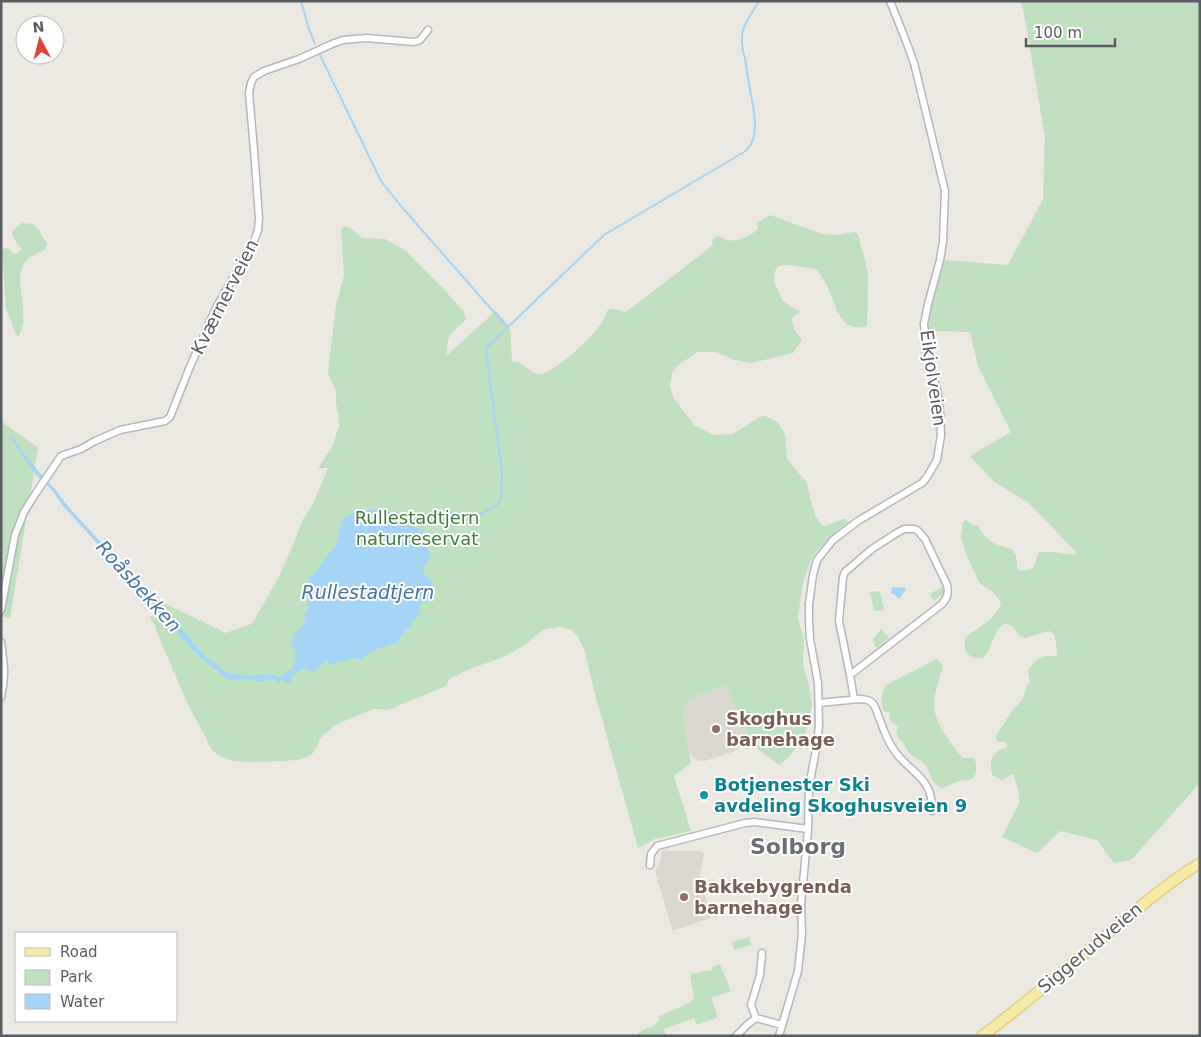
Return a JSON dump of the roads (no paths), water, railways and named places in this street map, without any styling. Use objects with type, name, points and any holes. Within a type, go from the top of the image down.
[{"type":"main road","name":"Siggerudveien","points":[[982,1036],[1153,896],[1200,863]]},
{"type":"street","name":"Eikjolveien","points":[[779,1036],[798,971],[802,934],[801,905],[808,829],[808,787],[818,744],[819,703],[809,620],[809,604],[817,560],[828,545],[841,533],[872,512],[922,483],[928,477],[937,460],[941,434],[939,403],[927,355],[924,324],[943,241],[945,191],[914,63],[890,1]]},
{"type":"street","name":"Kværnerveien","points":[[1,610],[18,524],[48,475],[62,456],[120,430],[165,421],[170,417],[216,308],[254,241],[258,230],[258,210],[249,93],[254,77],[264,71],[343,40],[366,38],[414,42],[420,40],[428,30]]},
{"type":"street","points":[[850,675],[942,604],[948,596],[947,585],[925,539],[915,529],[904,529],[872,549],[844,574],[839,622],[854,699]]},
{"type":"street","points":[[1,642],[5,679],[1,698]]},
{"type":"street","points":[[819,703],[854,699],[869,700],[874,705],[892,748],[922,778],[927,786],[932,811]]},
{"type":"street","points":[[650,865],[651,854],[657,846],[745,822],[808,829]]},
{"type":"street","points":[[756,1018],[751,1005],[760,975],[762,953]]},
{"type":"street","points":[[756,1018],[782,1025]]},
{"type":"street","points":[[736,1036],[756,1018]]},
{"type":"water","name":"Rullestadtjern","points":[[11,434],[39,472],[67,505],[206,657],[227,673],[249,676],[271,674],[279,677],[292,669],[296,655],[290,642],[293,640],[293,633],[295,632],[298,635],[297,630],[305,624],[303,620],[307,620],[304,615],[308,608],[307,598],[311,597],[309,592],[312,592],[308,586],[311,584],[308,577],[313,575],[335,545],[342,522],[349,514],[354,512],[373,510],[393,513],[400,518],[403,525],[411,526],[427,535],[430,557],[424,572],[433,583],[430,589],[431,600],[421,603],[419,615],[402,634],[399,641],[375,650],[359,660],[352,658],[342,662],[337,661],[335,665],[327,661],[314,672],[305,669],[298,672],[293,675],[288,683],[280,680],[280,684],[274,679],[260,682],[249,679],[230,680],[207,663],[190,647],[63,506],[51,489],[36,475],[24,459],[10,436]]},
{"type":"water","points":[[892,587],[906,589],[899,599],[891,593]]},
{"type":"waterway","points":[[301,1],[315,44]]},
{"type":"waterway","points":[[402,520],[412,520],[419,516],[427,517],[448,512],[477,515],[497,505],[501,497],[502,471],[486,353],[487,347],[604,235],[750,147],[755,132],[755,123],[742,36],[746,23],[759,1]]},
{"type":"waterway","points":[[1190,1],[1200,7]]},
{"type":"waterway","points":[[320,55],[381,181],[507,327]]},
{"type":"place","name":"Skoghus barnehage","points":[[716,729]]},
{"type":"place","name":"Botjenester Ski avdeling Skoghusveien 9","points":[[704,795]]},
{"type":"place","name":"Bakkebygrenda barnehage","points":[[684,897]]},
{"type":"district","name":"Solborg","points":[[798,846]]},
{"type":"park label","name":"Rullestadtjern naturreservat","points":[[417,528]]},
{"type":"water label","name":"Roåsbekken","points":[[139,586]]}]
